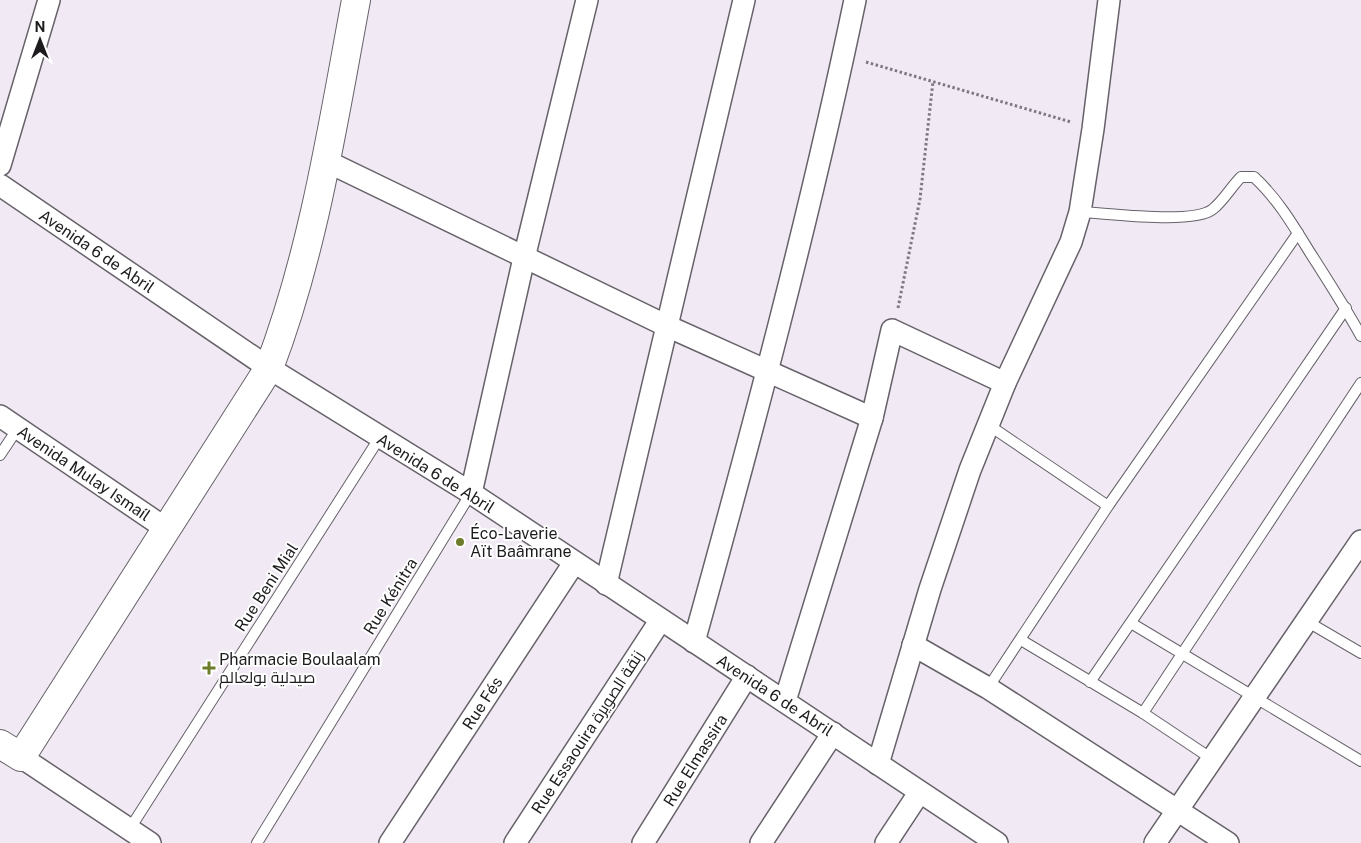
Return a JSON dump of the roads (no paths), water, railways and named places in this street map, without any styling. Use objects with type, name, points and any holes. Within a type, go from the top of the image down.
[{"type":"main road","points":[[10,750],[168,530],[270,368],[294,296],[326,161],[356,0]]},
{"type":"street","points":[[0,165],[49,0]]},
{"type":"street","points":[[471,494],[524,258],[587,0]]},
{"type":"street","points":[[606,584],[744,0]]},
{"type":"street","points":[[694,642],[768,372],[812,197],[855,0]]},
{"type":"street","points":[[878,764],[950,529],[987,424],[1071,242],[1080,212],[1093,129],[1109,0]]},
{"type":"street","points":[[326,161],[667,326],[872,418]]},
{"type":"street","name":"Avenida 6 de Abril","points":[[0,185],[270,368],[471,494],[997,843]]},
{"type":"street","points":[[785,701],[872,418],[892,330],[1005,383]]},
{"type":"street","name":"Avenida Mulay Ismaíl","points":[[0,416],[168,530]]},
{"type":"street","points":[[1155,843],[1254,696],[1308,622],[1361,541]]},
{"type":"street","name":"Rue Fés","points":[[390,843],[574,563]]},
{"type":"street","name":"Rue Essaouira زنقة الصويرة","points":[[515,843],[660,620]]},
{"type":"street","points":[[913,645],[988,688],[1228,843]]},
{"type":"street","name":"Rue Elmassira","points":[[643,843],[747,676]]},
{"type":"street","points":[[762,843],[833,733]]},
{"type":"street","points":[[10,750],[150,843]]},
{"type":"street","points":[[886,843],[919,793]]},
{"type":"lane","points":[[1080,212],[1173,218],[1202,215],[1213,210],[1241,177],[1254,177],[1298,233],[1346,308],[1361,336]]},
{"type":"lane","points":[[988,688],[1108,506],[1231,326],[1298,233]]},
{"type":"lane","points":[[1090,682],[1346,308]]},
{"type":"lane","points":[[1143,714],[1361,383]]},
{"type":"lane","points":[[987,424],[1108,506]]},
{"type":"lane","points":[[0,455],[18,428]]},
{"type":"lane","name":"Rue Beni Mial","points":[[129,830],[380,437]]},
{"type":"lane","name":"Rue Kénitra","points":[[257,843],[471,494]]},
{"type":"lane","points":[[1308,622],[1361,653]]},
{"type":"lane","points":[[1131,623],[1361,761]]},
{"type":"lane","points":[[1020,640],[1143,714],[1212,759]]},
{"type":"place","name":"Éco-Laverie Aït Baâmrane","points":[[460,542]]},
{"type":"place","name":"Pharmacie Boulaalam صيدلية بولعالم","points":[[209,668]]}]
